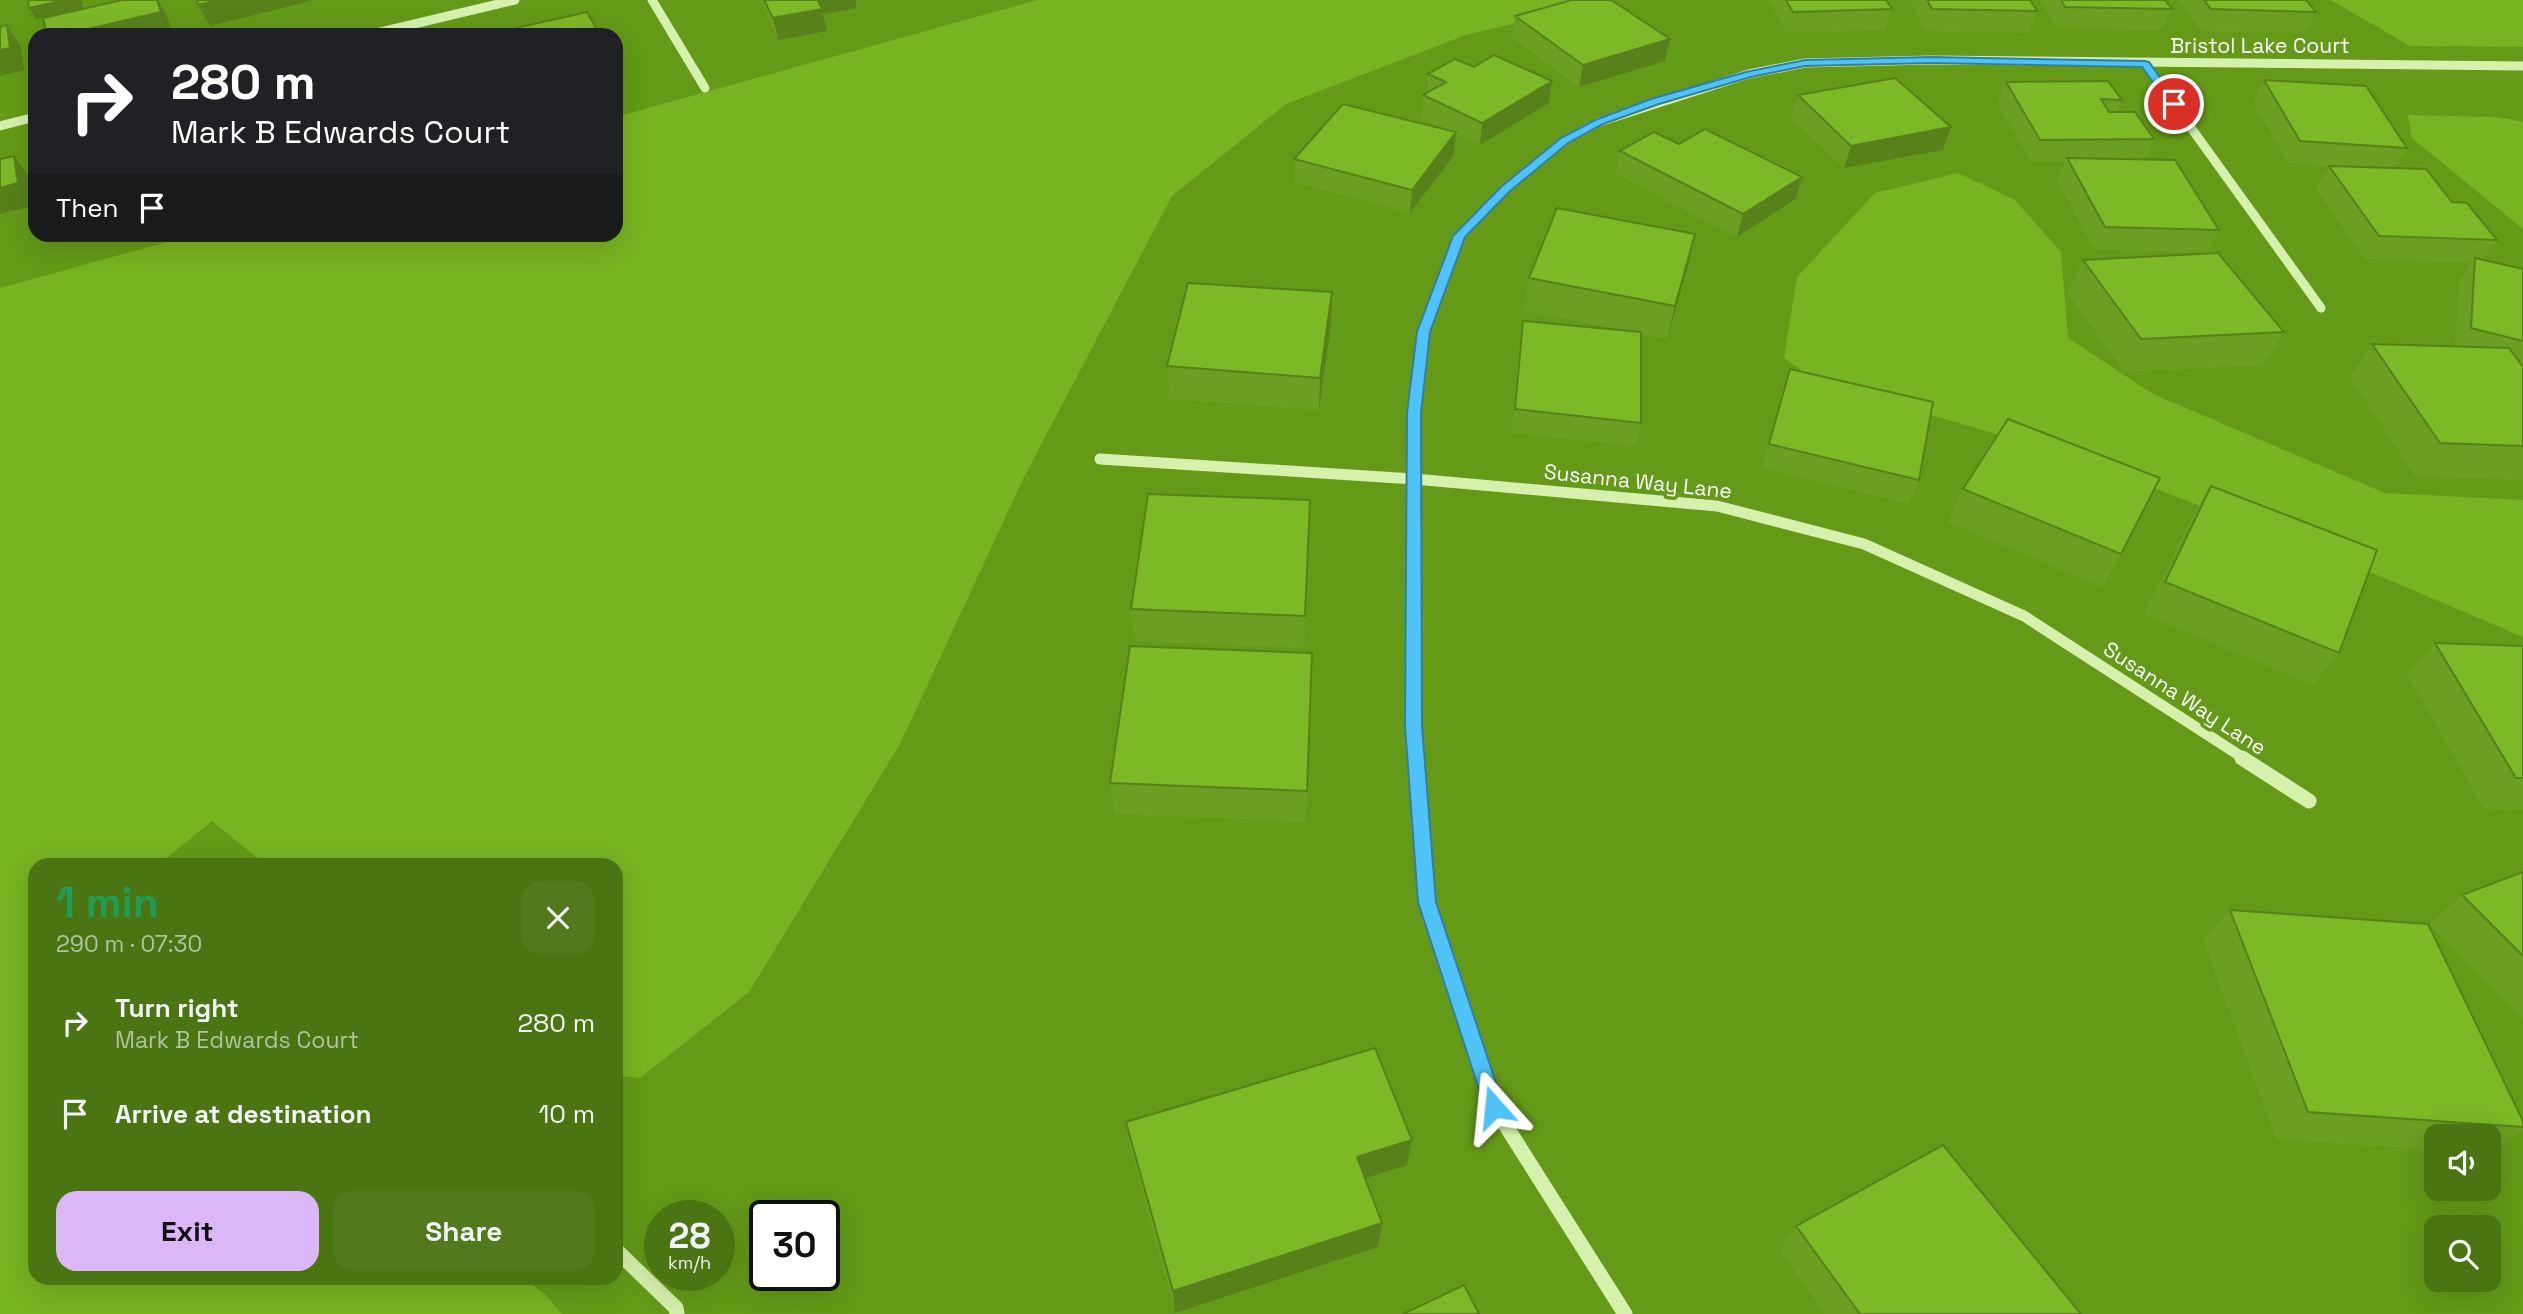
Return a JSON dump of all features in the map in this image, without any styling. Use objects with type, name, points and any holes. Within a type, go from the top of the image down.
[{"type":"street","points":[[397,28],[515,0]]},
{"type":"street","points":[[652,0],[705,88]]},
{"type":"street","name":"Bristol Lake Court","points":[[1625,1314],[1494,1107],[1427,902],[1414,726],[1414,413],[1424,332],[1460,236],[1505,189],[1564,141],[1599,122],[1749,74],[1805,63],[1931,60],[2523,66]]},
{"type":"street","points":[[2145,64],[2321,308]]},
{"type":"street","points":[[0,126],[28,119]]},
{"type":"street","name":"Susanna Way Lane","points":[[1100,459],[1414,479],[1717,506],[1864,544],[2024,616],[2309,801]]},
{"type":"street","points":[[623,1257],[677,1308],[677,1314]]},
{"type":"green space","points":[[1037,0],[1613,0],[1466,35],[1286,104],[1172,196],[1024,477],[900,744],[749,992],[640,1078],[623,1077],[623,858],[258,858],[212,821],[166,858],[28,858],[28,1285],[532,1285],[545,1294],[562,1314],[0,1314],[0,288],[167,242],[623,242],[623,115]]},
{"type":"green space","points":[[2331,0],[2523,0],[2523,47],[2410,46]]},
{"type":"green space","points":[[2408,115],[2496,117],[2523,122],[2523,229],[2412,138]]},
{"type":"green space","points":[[1958,173],[2015,200],[2061,252],[2068,338],[2153,394],[2385,493],[2523,500],[2523,637],[2382,577],[2072,456],[1818,382],[1784,358],[1797,277],[1875,193]]},
{"type":"building","points":[[28,0],[65,0],[29,8]]},
{"type":"building","points":[[122,0],[157,0],[161,12],[93,28],[45,28],[43,18]]},
{"type":"building","points":[[197,0],[218,0],[198,5]]},
{"type":"building","points":[[764,0],[818,0],[822,9],[773,18]]},
{"type":"building","points":[[1572,0],[1611,0],[1670,39],[1583,65],[1515,16]]},
{"type":"building","points":[[1786,0],[1886,0],[1892,9],[1793,12]]},
{"type":"building","points":[[1927,0],[2030,0],[2037,11],[1932,9]]},
{"type":"building","points":[[2061,0],[2165,0],[2172,9],[2065,7]]},
{"type":"building","points":[[2204,0],[2306,0],[2316,12],[2211,9]]},
{"type":"building","points":[[587,12],[596,28],[516,28]]},
{"type":"building","points":[[7,25],[10,48],[0,50],[0,27]]},
{"type":"building","points":[[1494,55],[1552,81],[1482,123],[1423,95],[1446,82],[1428,74],[1455,59],[1474,67]]},
{"type":"building","points":[[1895,78],[1951,127],[1851,146],[1798,95]]},
{"type":"building","points":[[2264,80],[2366,86],[2407,148],[2300,141]]},
{"type":"building","points":[[2108,81],[2122,100],[2101,99],[2109,112],[2135,112],[2154,139],[2040,140],[2006,82]]},
{"type":"building","points":[[1343,104],[1456,132],[1412,190],[1294,159]]},
{"type":"building","points":[[1705,129],[1802,177],[1743,214],[1620,151],[1654,132],[1679,144]]},
{"type":"building","points":[[14,156],[18,183],[0,188],[0,159]]},
{"type":"building","points":[[2067,158],[2175,160],[2219,230],[2105,227]]},
{"type":"building","points":[[2329,166],[2426,169],[2452,202],[2467,203],[2497,240],[2379,236]]},
{"type":"building","points":[[1557,208],[1695,234],[1675,306],[1529,278]]},
{"type":"building","points":[[2218,253],[2284,332],[2141,339],[2083,260]]},
{"type":"building","points":[[2475,258],[2523,269],[2523,341],[2471,328]]},
{"type":"building","points":[[1188,283],[1332,292],[1320,378],[1167,366]]},
{"type":"building","points":[[1523,321],[1641,332],[1641,423],[1515,409]]},
{"type":"building","points":[[2372,344],[2509,348],[2523,367],[2523,446],[2440,443]]},
{"type":"building","points":[[1790,369],[1933,402],[1919,480],[1769,444]]},
{"type":"building","points":[[2008,419],[2160,478],[2121,554],[1963,489]]},
{"type":"building","points":[[2211,486],[2377,550],[2339,653],[2165,582]]},
{"type":"building","points":[[1148,494],[1310,500],[1305,616],[1131,609]]},
{"type":"building","points":[[2435,643],[2523,646],[2523,778],[2516,778]]},
{"type":"building","points":[[1130,646],[1312,653],[1307,791],[1110,783]]},
{"type":"building","points":[[2523,872],[2523,956],[2462,895]]},
{"type":"building","points":[[2230,910],[2428,924],[2523,1121],[2523,1127],[2308,1112]]},
{"type":"building","points":[[1375,1048],[1412,1140],[1357,1157],[1382,1223],[1173,1291],[1126,1122]]},
{"type":"building","points":[[1943,1145],[2081,1314],[1860,1314],[1796,1226]]},
{"type":"building","points":[[1464,1285],[1479,1314],[1403,1314]]},
{"type":"route","points":[[1494,1107],[1427,902],[1414,726],[1414,413],[1424,332],[1460,236],[1505,189],[1564,141],[1599,122],[1749,74],[1805,63],[1931,60],[2145,64],[2174,104]]}]
